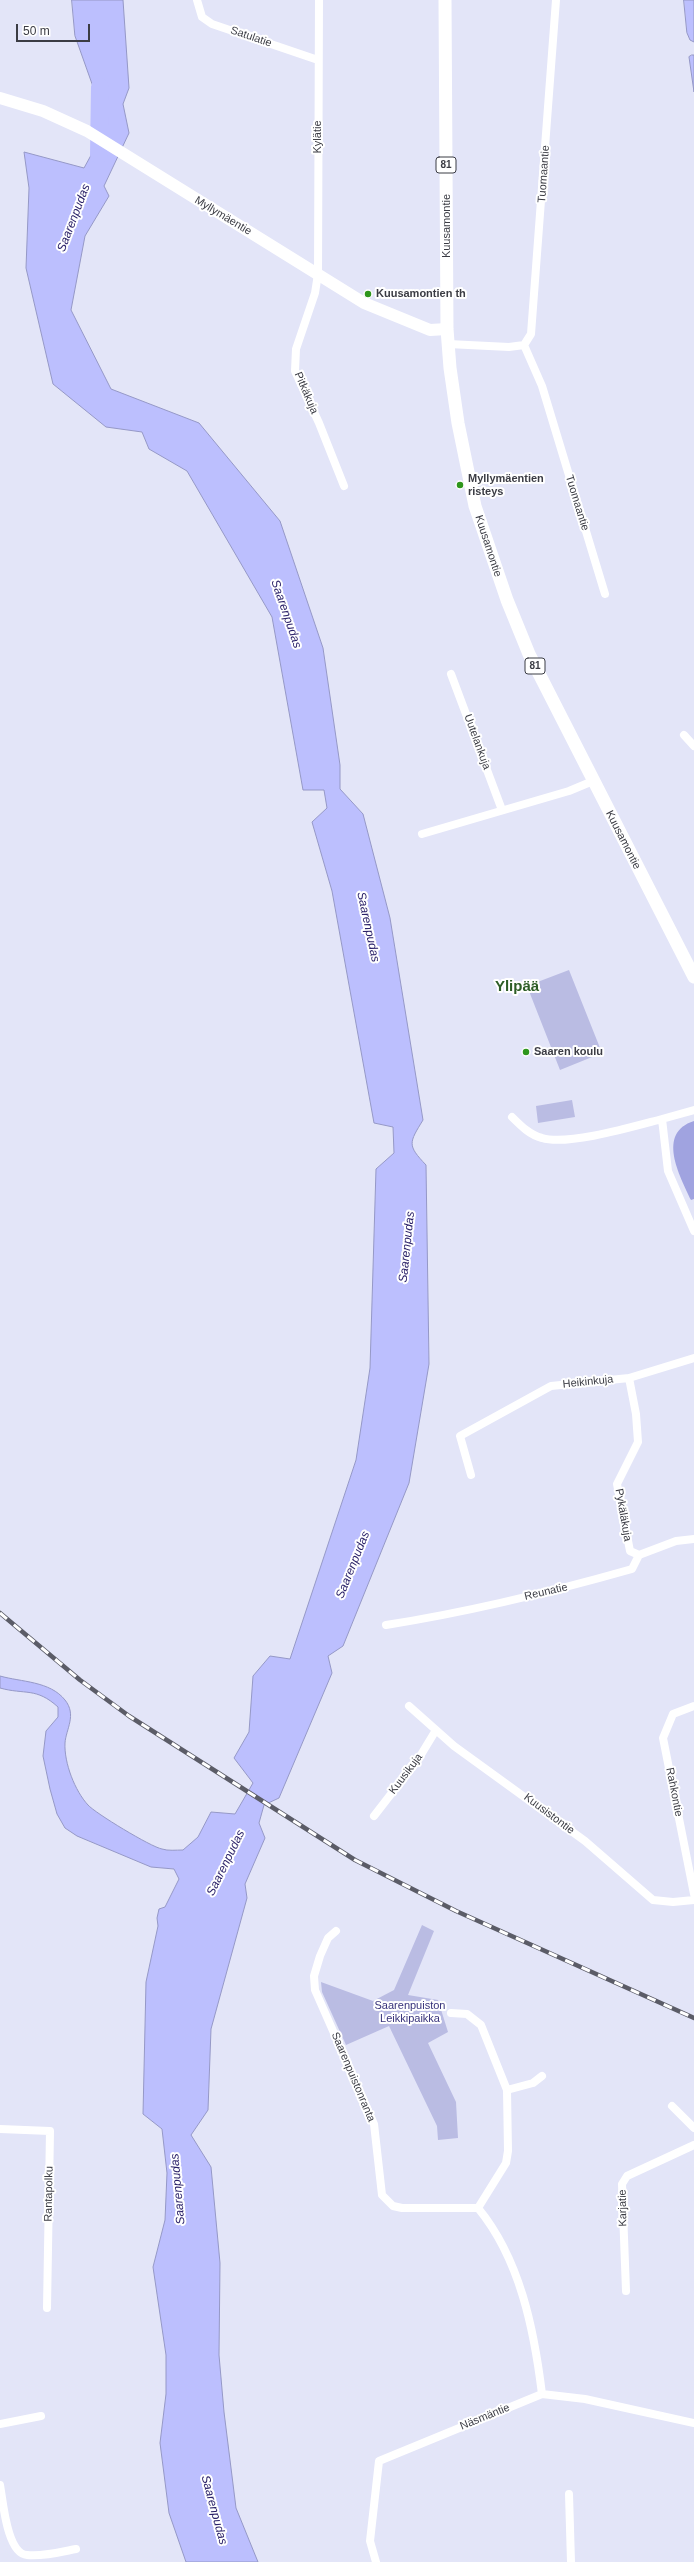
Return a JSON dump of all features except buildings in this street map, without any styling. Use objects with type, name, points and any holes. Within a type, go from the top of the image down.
[{"type":"main road","name":"Kuusamontie","points":[[445,0],[447,329],[466,466],[488,548],[529,654],[694,977]]},
{"type":"main road","name":"Myllymäentie","points":[[0,98],[43,111],[87,131],[136,163],[364,303],[430,330],[447,329]]},
{"type":"street","name":"Satulatie","points":[[197,0],[202,17],[212,24],[318,60]]},
{"type":"street","name":"Kylätie","points":[[318,0],[318,274]]},
{"type":"street","name":"Tuomaantie","points":[[556,0],[531,327],[530,334],[524,345],[542,386],[605,594]]},
{"type":"street","name":"Pitkäkuja","points":[[318,274],[316,292],[296,349],[294,371],[319,424],[344,486]]},
{"type":"street","points":[[448,344],[509,347],[524,345]]},
{"type":"street","name":"Uutelankuja","points":[[451,674],[502,810]]},
{"type":"street","points":[[684,735],[694,746]]},
{"type":"street","points":[[422,834],[569,791],[593,780]]},
{"type":"street","points":[[512,1117],[523,1129],[543,1139],[550,1139],[579,1137],[662,1119],[694,1110]]},
{"type":"street","points":[[662,1119],[668,1171],[694,1231]]},
{"type":"street","name":"Heikinkuja","points":[[471,1475],[460,1436],[551,1386],[629,1378],[694,1358]]},
{"type":"street","name":"Pykäläkuja","points":[[629,1378],[636,1414],[638,1442],[617,1484],[630,1551],[639,1555]]},
{"type":"street","points":[[639,1555],[676,1542],[694,1539]]},
{"type":"street","name":"Reunatie","points":[[386,1625],[440,1616],[549,1593],[632,1569],[639,1555]]},
{"type":"street","name":"Kuusistontie","points":[[409,1706],[436,1730],[585,1841],[653,1900],[673,1902],[694,1900]]},
{"type":"street","name":"Rahkontie","points":[[694,1706],[673,1714],[663,1738],[694,1894]]},
{"type":"street","name":"Kuusikuja","points":[[374,1816],[419,1758],[436,1730]]},
{"type":"street","name":"Saarenpuistonranta","points":[[336,1931],[328,1938],[320,1956],[314,1984],[374,2124],[379,2186],[382,2195],[393,2206],[402,2208],[478,2208]]},
{"type":"street","points":[[451,2013],[467,2014],[481,2025],[506,2090],[508,2151],[506,2163],[478,2208],[491,2223],[528,2306],[542,2394]]},
{"type":"street","points":[[506,2090],[533,2083],[542,2076]]},
{"type":"street","points":[[672,2106],[694,2128]]},
{"type":"street","name":"Rantapolku","points":[[0,2128],[50,2131],[48,2308]]},
{"type":"street","name":"Karjatie","points":[[626,2290],[622,2184],[626,2176],[694,2145]]},
{"type":"street","name":"Näsmäntie","points":[[376,2562],[370,2541],[379,2461],[542,2394],[585,2399],[694,2423]]},
{"type":"street","points":[[0,2424],[41,2416]]},
{"type":"street","points":[[0,2485],[11,2539],[16,2550],[26,2556],[76,2549]]},
{"type":"street","points":[[568,2494],[571,2562]]},
{"type":"green space","points":[[569,970],[602,1053],[560,1070],[527,986]]},
{"type":"green space","points":[[572,1100],[575,1117],[538,1123],[536,1106]]},
{"type":"green space","name":"Saarenpuiston Leikkipaikka","points":[[422,1925],[434,1931],[408,1995],[438,2000],[448,2032],[428,2043],[456,2102],[458,2138],[438,2140],[437,2126],[389,2026],[346,2045],[322,1992],[321,1982],[373,2001],[394,1990]]},
{"type":"shaded area","points":[[694,1121],[694,1199],[691,1200],[677,1168],[673,1145],[676,1135],[683,1127]]},
{"type":"water","points":[[72,0],[123,0],[129,88],[123,104],[129,133],[104,186],[109,196],[85,236],[71,310],[111,389],[199,423],[280,521],[323,648],[340,765],[340,789],[363,814],[390,918],[423,1120],[415,1134],[412,1144],[416,1153],[426,1165],[429,1364],[409,1483],[343,1646],[328,1656],[332,1673],[279,1798],[264,1805],[259,1823],[265,1838],[245,1884],[247,1898],[211,2029],[208,2110],[191,2135],[211,2167],[220,2263],[219,2355],[224,2412],[236,2508],[258,2562],[186,2562],[169,2513],[160,2443],[166,2394],[166,2355],[153,2267],[165,2220],[167,2173],[162,2129],[143,2114],[146,1982],[158,1926],[157,1918],[159,1909],[165,1907],[179,1879],[174,1869],[151,1867],[77,1836],[65,1828],[57,1814],[43,1756],[46,1731],[58,1717],[58,1707],[37,1694],[0,1688],[0,1676],[35,1683],[51,1689],[65,1700],[71,1717],[65,1743],[65,1751],[68,1768],[75,1785],[88,1805],[124,1829],[156,1847],[169,1850],[183,1850],[198,1837],[211,1812],[235,1814],[253,1783],[234,1758],[249,1732],[253,1676],[270,1656],[290,1659],[356,1460],[370,1368],[376,1169],[394,1153],[393,1127],[374,1123],[332,891],[312,822],[327,808],[324,790],[303,790],[272,617],[187,471],[149,449],[142,432],[106,427],[53,384],[26,268],[29,188],[24,152],[84,168],[107,126],[75,36]]},
{"type":"water","points":[[684,0],[694,0],[694,42],[690,40],[687,33]]},
{"type":"water","points":[[694,55],[694,92],[689,57]]},
{"type":"waterway","name":"Saarenpudas","points":[[99,155],[100,87]]},
{"type":"railway","points":[[0,1613],[80,1680],[129,1716],[355,1860],[456,1911],[694,2018]]},
{"type":"place","name":"Kuusamontien th","points":[[368,294]]},
{"type":"place","name":"Myllymäentien risteys","points":[[460,485]]},
{"type":"place","name":"Saaren koulu","points":[[526,1052]]},
{"type":"district","name":"Ylipää","points":[[517,987]]}]
